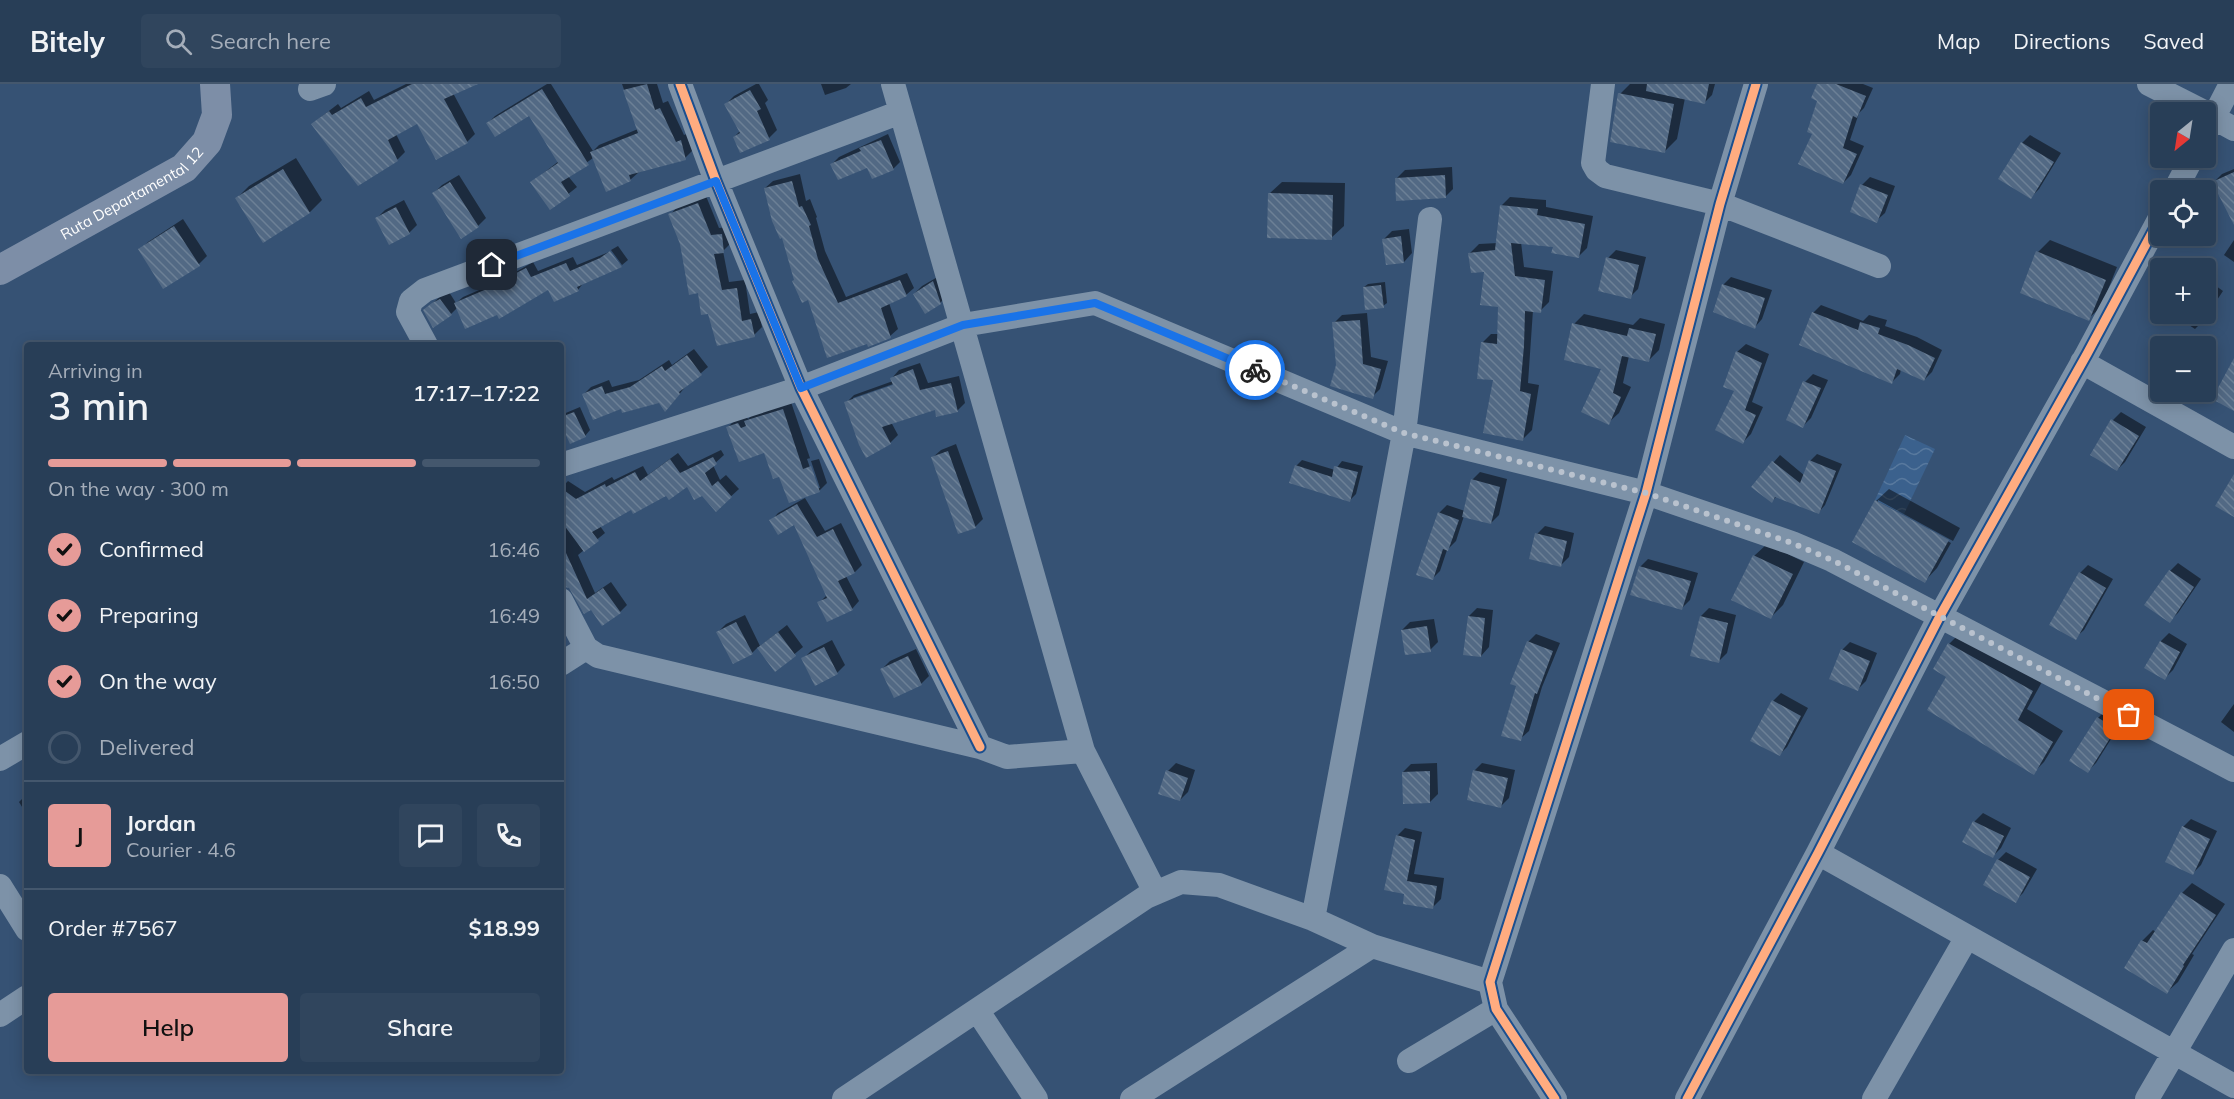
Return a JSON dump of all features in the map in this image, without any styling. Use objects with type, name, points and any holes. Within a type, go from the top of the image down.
[{"type":"main road","name":"Ruta Departamental 12","points":[[0,270],[184,168],[207,142],[217,115],[215,84]]},
{"type":"street","points":[[680,84],[716,181],[801,388],[980,747]]},
{"type":"street","points":[[893,84],[1083,752],[1155,892]]},
{"type":"street","points":[[1603,84],[1593,163],[1597,170],[1605,176],[1720,204],[1879,266]]},
{"type":"street","points":[[1556,1099],[1496,1009],[1490,982],[1646,493],[1720,204],[1756,84]]},
{"type":"street","points":[[2148,84],[2179,102]]},
{"type":"street","points":[[2216,113],[2231,84]]},
{"type":"street","points":[[424,342],[408,312],[411,301],[425,290],[901,112]]},
{"type":"street","points":[[1313,919],[1404,433],[1430,219]]},
{"type":"street","points":[[1687,1099],[1818,853],[1940,616],[2150,236]]},
{"type":"street","points":[[564,464],[801,388],[963,325],[1095,303],[1404,433],[1646,493],[1792,543],[1832,560],[2234,770]]},
{"type":"street","points":[[2082,362],[2234,447]]},
{"type":"street","points":[[564,606],[586,648],[598,656],[980,747],[1006,757],[1083,752]]},
{"type":"street","points":[[564,662],[586,648]]},
{"type":"street","points":[[0,759],[24,745]]},
{"type":"street","points":[[1818,853],[2234,1086]]},
{"type":"street","points":[[844,1099],[1155,892],[1181,882],[1219,885],[1313,919],[1372,946],[1490,982]]},
{"type":"street","points":[[0,886],[24,924]]},
{"type":"street","points":[[1874,1099],[1967,937]]},
{"type":"street","points":[[1132,1099],[1372,946]]},
{"type":"street","points":[[2146,1099],[2234,950]]},
{"type":"street","points":[[0,1015],[24,999]]},
{"type":"street","points":[[1409,1060],[1496,1009]]},
{"type":"street","points":[[977,1010],[1036,1099]]},
{"type":"water","points":[[1905,435],[1935,449],[1904,514],[1875,500]]},
{"type":"building","points":[[412,84],[478,84],[444,99],[468,143],[436,160],[417,124],[388,140],[398,161],[358,186],[311,124],[329,111],[332,115],[361,98],[366,107]]},
{"type":"building","points":[[647,84],[655,110],[660,108],[676,142],[681,140],[686,160],[629,175],[631,181],[606,192],[590,152],[638,133],[623,90]]},
{"type":"building","points":[[1647,84],[1709,84],[1705,104],[1646,91]]},
{"type":"building","points":[[1817,84],[1836,84],[1866,96],[1857,118],[1853,116],[1843,148],[1857,154],[1843,184],[1798,164],[1812,134],[1807,132],[1817,101],[1811,98]]},
{"type":"building","points":[[542,89],[589,165],[561,182],[570,196],[550,210],[530,182],[558,163],[529,116],[495,137],[486,123]]},
{"type":"building","points":[[750,90],[761,109],[757,111],[770,140],[740,153],[733,137],[740,133],[724,104]]},
{"type":"building","points":[[1618,93],[1674,104],[1665,153],[1610,142]]},
{"type":"building","points":[[881,140],[894,170],[872,179],[867,168],[838,180],[830,164],[861,151],[859,148]]},
{"type":"building","points":[[2021,142],[2054,162],[2031,199],[1998,179]]},
{"type":"building","points":[[283,169],[310,213],[263,243],[235,198]]},
{"type":"building","points":[[2234,172],[2234,225],[2216,190],[2216,180]]},
{"type":"building","points":[[1445,175],[1446,198],[1396,201],[1395,178]]},
{"type":"building","points":[[792,181],[799,207],[802,206],[811,225],[809,226],[818,259],[838,303],[900,280],[907,296],[881,308],[891,338],[827,358],[808,300],[802,303],[792,281],[794,280],[782,238],[780,239],[772,221],[764,188]]},
{"type":"building","points":[[450,182],[479,227],[461,239],[432,193]]},
{"type":"building","points":[[1860,184],[1888,195],[1877,223],[1850,212]]},
{"type":"building","points":[[1268,193],[1333,195],[1332,240],[1267,238]]},
{"type":"building","points":[[698,203],[711,235],[722,234],[724,253],[714,254],[722,290],[737,288],[742,321],[751,319],[755,337],[717,346],[708,314],[701,315],[698,293],[689,295],[680,244],[668,214]]},
{"type":"building","points":[[1500,205],[1538,209],[1537,215],[1585,224],[1579,258],[1551,253],[1553,247],[1511,243],[1515,276],[1545,280],[1541,313],[1525,311],[1520,391],[1531,394],[1523,441],[1483,433],[1493,380],[1477,379],[1481,342],[1497,344],[1498,307],[1480,305],[1484,272],[1471,273],[1468,253],[1495,250]]},
{"type":"building","points":[[396,207],[410,234],[389,245],[375,218]]},
{"type":"building","points":[[174,226],[200,266],[163,289],[138,249]]},
{"type":"building","points":[[1401,236],[1404,263],[1386,265],[1382,239]]},
{"type":"building","points":[[610,251],[622,267],[577,287],[579,291],[554,302],[548,290],[499,319],[497,315],[465,329],[454,303],[496,285],[526,268],[531,277],[566,263],[570,271]]},
{"type":"building","points":[[2036,251],[2106,280],[2089,321],[2020,293]]},
{"type":"building","points":[[1606,257],[1639,265],[1631,299],[1598,291]]},
{"type":"building","points":[[933,281],[941,304],[925,314],[913,294]]},
{"type":"building","points":[[1722,284],[1765,298],[1755,329],[1713,312]]},
{"type":"building","points":[[1381,285],[1384,308],[1365,310],[1363,287]]},
{"type":"building","points":[[440,299],[452,315],[433,328],[423,310]]},
{"type":"building","points":[[1812,312],[1858,330],[1860,322],[1880,328],[1878,334],[1935,358],[1924,381],[1897,369],[1892,384],[1799,345]]},
{"type":"building","points":[[1360,320],[1363,364],[1381,369],[1373,399],[1330,386],[1336,365],[1332,322]]},
{"type":"building","points":[[1572,323],[1627,336],[1629,328],[1656,334],[1649,362],[1622,356],[1613,393],[1621,397],[1609,425],[1581,412],[1601,369],[1564,360]]},
{"type":"building","points":[[1736,351],[1762,363],[1745,410],[1756,415],[1743,444],[1715,430],[1734,391],[1723,387]]},
{"type":"building","points":[[687,355],[702,375],[679,392],[680,394],[665,412],[659,403],[622,413],[621,409],[593,420],[582,394],[602,386],[605,394],[630,387],[662,366],[665,371]]},
{"type":"building","points":[[2234,358],[2234,411],[2216,401],[2216,392]]},
{"type":"building","points":[[913,369],[920,390],[951,383],[958,412],[936,417],[935,410],[882,427],[891,444],[866,458],[844,402],[893,385],[890,378]]},
{"type":"building","points":[[1803,381],[1821,388],[1803,428],[1786,420]]},
{"type":"building","points":[[783,409],[803,469],[811,466],[820,492],[789,503],[779,477],[773,479],[764,453],[739,462],[726,427],[738,423],[741,428],[746,426],[744,421]]},
{"type":"building","points":[[574,412],[586,437],[570,444],[564,431],[564,416]]},
{"type":"building","points":[[2111,419],[2139,436],[2117,471],[2090,455]]},
{"type":"building","points":[[948,451],[976,528],[958,534],[931,457]]},
{"type":"building","points":[[713,457],[717,464],[705,473],[712,486],[718,481],[732,497],[716,512],[702,496],[694,500],[687,487],[669,500],[666,496],[633,514],[631,510],[592,532],[599,541],[584,552],[564,525],[564,490],[576,499],[635,472],[640,481],[670,459],[680,473]]},
{"type":"building","points":[[1809,460],[1836,471],[1819,514],[1775,497],[1772,503],[1751,487],[1772,461],[1800,483]]},
{"type":"building","points":[[1295,465],[1332,477],[1334,466],[1358,472],[1350,502],[1289,483]]},
{"type":"building","points":[[2234,474],[2234,517],[2215,506]]},
{"type":"building","points":[[1471,479],[1500,487],[1491,524],[1462,517]]},
{"type":"building","points":[[1875,500],[1949,540],[1925,583],[1852,542]]},
{"type":"building","points":[[797,504],[817,537],[833,529],[855,573],[838,581],[853,610],[827,622],[817,602],[827,598],[794,525],[778,535],[769,520]]},
{"type":"building","points":[[1438,512],[1459,520],[1448,551],[1443,549],[1433,580],[1416,575]]},
{"type":"building","points":[[1535,533],[1567,541],[1561,567],[1529,559]]},
{"type":"building","points":[[564,549],[587,599],[603,588],[621,613],[602,626],[591,610],[584,614],[569,588],[564,587]]},
{"type":"building","points":[[1753,555],[1793,574],[1771,619],[1731,600]]},
{"type":"building","points":[[1639,566],[1691,581],[1682,610],[1630,595]]},
{"type":"building","points":[[2169,570],[2194,587],[2170,623],[2144,605]]},
{"type":"building","points":[[2079,572],[2106,588],[2076,640],[2049,625]]},
{"type":"building","points":[[1468,616],[1485,618],[1481,657],[1463,655]]},
{"type":"building","points":[[1700,616],[1728,623],[1719,663],[1690,656]]},
{"type":"building","points":[[736,622],[753,654],[733,664],[716,632]]},
{"type":"building","points":[[1427,626],[1431,652],[1405,655],[1401,630]]},
{"type":"building","points":[[778,632],[796,656],[775,672],[757,648]]},
{"type":"building","points":[[1527,641],[1553,651],[1537,694],[1535,693],[1521,741],[1501,736],[1516,686],[1510,684]]},
{"type":"building","points":[[2160,641],[2180,652],[2165,680],[2144,668]]},
{"type":"building","points":[[1948,643],[2033,691],[2018,720],[2053,742],[2034,775],[1927,710],[1946,677],[1933,669]]},
{"type":"building","points":[[824,647],[838,674],[815,686],[801,658]]},
{"type":"building","points":[[1841,649],[1870,661],[1858,691],[1829,679]]},
{"type":"building","points":[[908,656],[922,685],[894,698],[880,669]]},
{"type":"building","points":[[1772,700],[1801,716],[1780,756],[1750,741]]},
{"type":"building","points":[[2097,717],[2116,729],[2088,773],[2069,761]]},
{"type":"building","points":[[1166,770],[1188,778],[1180,801],[1158,794]]},
{"type":"building","points":[[1473,770],[1508,778],[1501,808],[1467,800]]},
{"type":"building","points":[[1430,771],[1430,803],[1403,804],[1402,772]]},
{"type":"building","points":[[1973,821],[2004,836],[1993,858],[1962,842]]},
{"type":"building","points":[[2182,826],[2210,839],[2193,875],[2165,862]]},
{"type":"building","points":[[1396,835],[1415,840],[1407,881],[1437,886],[1433,909],[1403,904],[1404,894],[1384,890]]},
{"type":"building","points":[[1997,859],[2030,877],[2016,903],[1983,885]]},
{"type":"building","points":[[2181,892],[2216,915],[2167,994],[2124,968],[2141,940],[2147,943]]},
{"type":"cycle path","points":[[680,84],[716,181],[801,388],[980,747]]},
{"type":"cycle path","points":[[1555,1099],[1496,1009],[1490,982],[1646,493],[1720,204],[1756,84]]},
{"type":"cycle path","points":[[1687,1099],[1818,853],[1940,616],[2150,237]]},
{"type":"way so far","points":[[1255,370],[1404,433],[1646,493],[1792,543],[1874,581],[2129,715]]},
{"type":"route","points":[[492,265],[716,181],[801,388],[963,325],[1095,303],[1255,370]]}]
